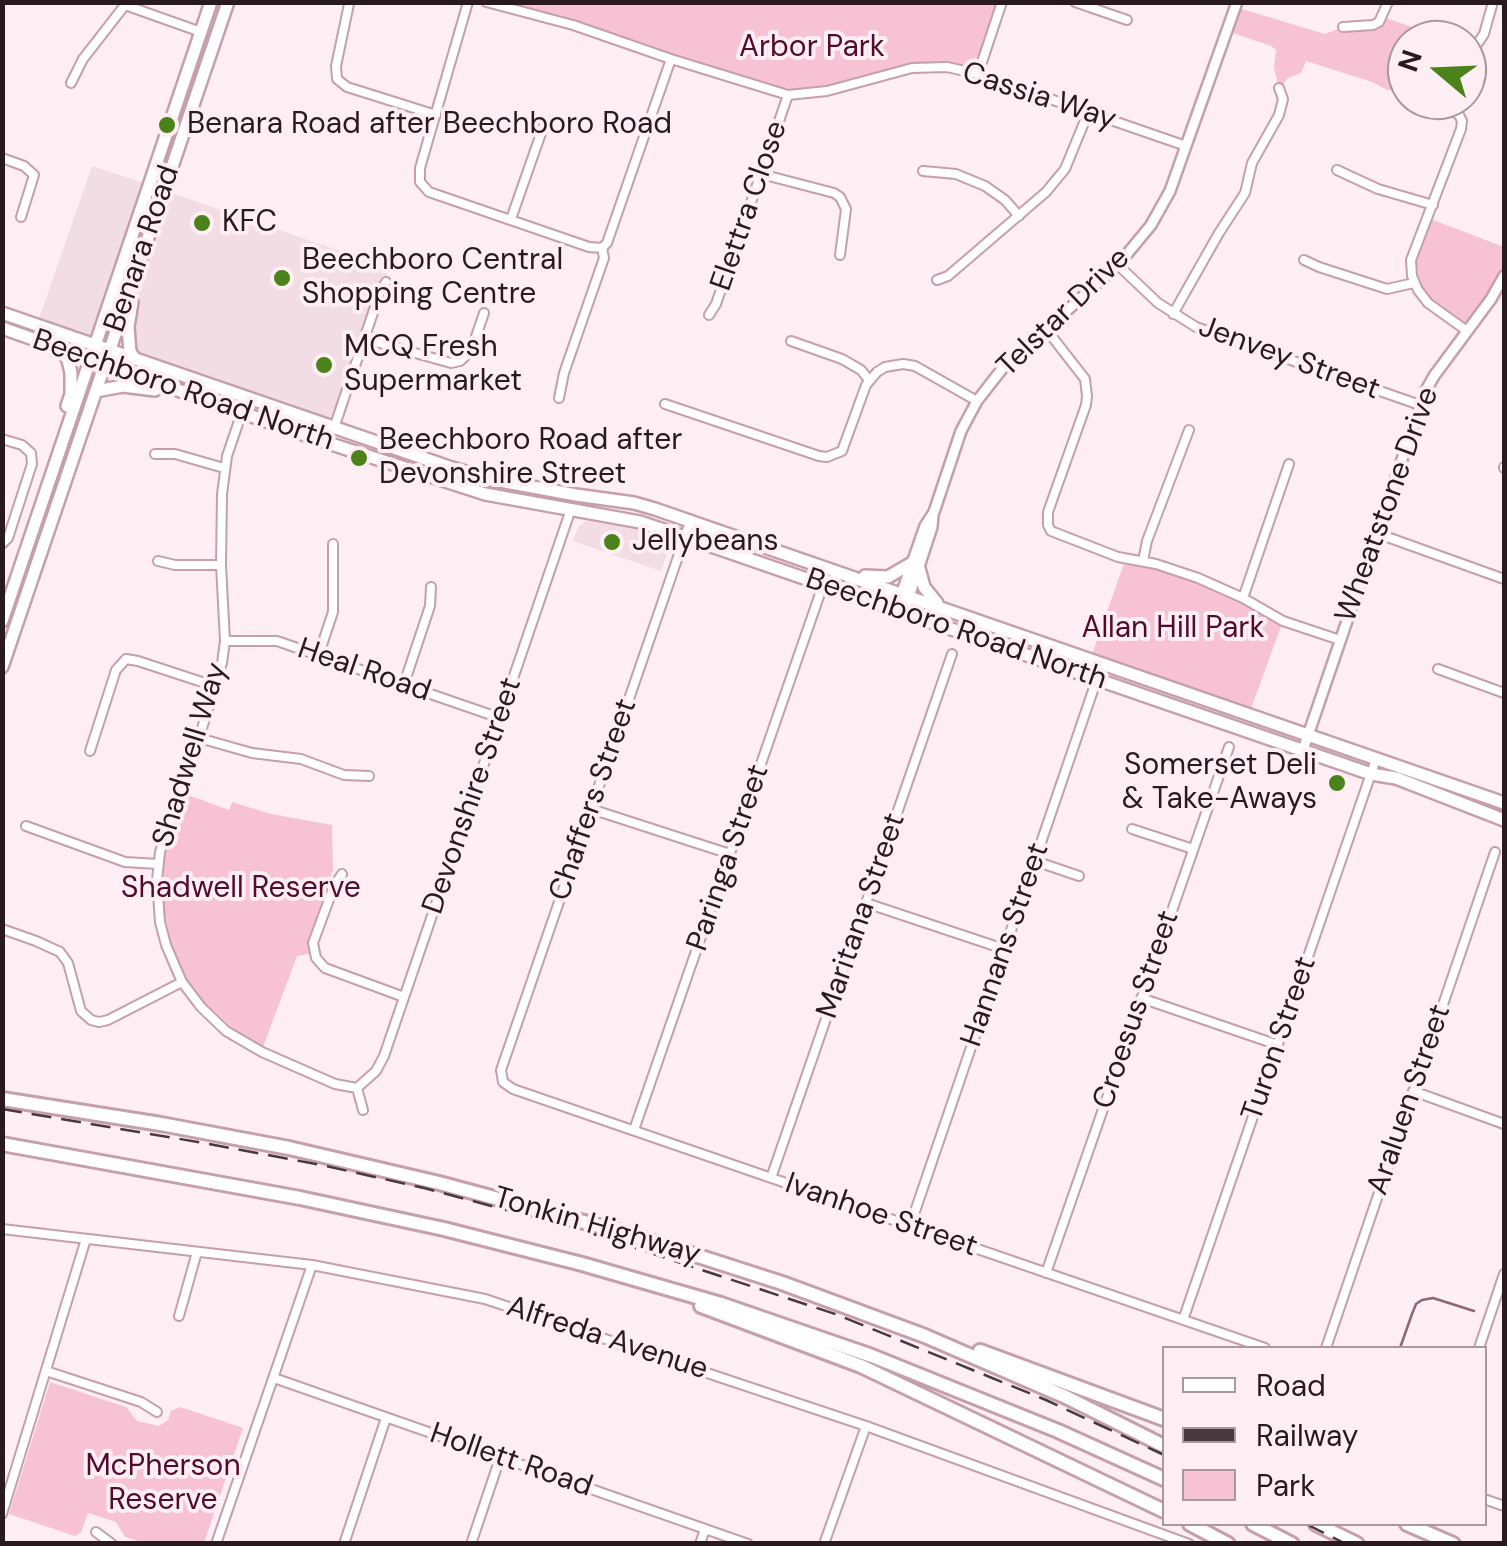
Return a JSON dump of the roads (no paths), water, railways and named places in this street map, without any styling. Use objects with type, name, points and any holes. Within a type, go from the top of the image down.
[{"type":"highway","name":"Tonkin Highway","points":[[2,1099],[222,1134],[439,1182],[685,1250],[878,1318],[1019,1376],[1162,1445]]},
{"type":"highway","name":"Tonkin Highway","points":[[2,1144],[300,1198],[444,1229],[721,1304],[872,1356],[1058,1431],[1162,1479]]},
{"type":"highway","points":[[615,1274],[861,1366],[1162,1510]]},
{"type":"highway","points":[[878,1318],[975,1349],[1162,1419]]},
{"type":"highway","points":[[1194,1526],[1228,1544]]},
{"type":"highway","points":[[1257,1526],[1292,1544]]},
{"type":"highway","points":[[1320,1526],[1356,1544]]},
{"type":"highway","points":[[1412,1526],[1453,1544]]},
{"type":"main road","name":"Benara Road","points":[[154,198],[211,2]]},
{"type":"main road","name":"Benara Road","points":[[2,620],[127,251],[154,198],[228,2]]},
{"type":"main road","points":[[201,32],[216,37]]},
{"type":"main road","points":[[135,359],[130,352],[128,328],[140,268],[152,245],[154,198]]},
{"type":"main road","points":[[127,251],[130,261],[140,268]]},
{"type":"main road","name":"Benara Road","points":[[2,667],[140,268]]},
{"type":"main road","name":"Beechboro Road North","points":[[2,312],[452,468],[576,496],[634,503],[1504,803]]},
{"type":"main road","name":"Beechboro Road North","points":[[2,328],[484,494],[640,522],[686,536],[1371,774],[1396,778],[1504,820]]},
{"type":"main road","points":[[53,474],[56,446],[71,394],[72,373],[60,348]]},
{"type":"main road","points":[[96,391],[146,387],[208,401]]},
{"type":"main road","points":[[24,559],[44,519],[54,517]]},
{"type":"main road","points":[[846,574],[888,578],[915,566],[924,587],[942,608]]},
{"type":"street","points":[[468,2],[419,175],[424,188],[602,248]]},
{"type":"street","name":"Cassia Way","points":[[486,2],[573,25],[788,95],[827,91],[912,68],[948,67],[1186,146]]},
{"type":"street","points":[[978,74],[1002,2]]},
{"type":"street","points":[[1075,2],[1127,20]]},
{"type":"street","name":"Telstar Drive","points":[[900,610],[925,526],[977,400],[1009,360],[1118,265],[1152,225],[1170,191],[1237,2]]},
{"type":"street","points":[[1343,27],[1373,25],[1388,2]]},
{"type":"street","points":[[71,83],[83,59],[124,4],[201,32]]},
{"type":"street","points":[[349,4],[335,73],[342,85],[436,115]]},
{"type":"street","points":[[558,398],[604,258],[602,248],[672,60]]},
{"type":"street","points":[[1173,314],[1218,232],[1245,193],[1252,164],[1278,116],[1283,99],[1279,88]]},
{"type":"street","name":"Elettra Close","points":[[710,315],[788,95]]},
{"type":"street","points":[[938,280],[948,276],[1046,192],[1065,169],[1088,113]]},
{"type":"street","points":[[1462,120],[1411,260],[1414,283],[1428,304],[1467,331]]},
{"type":"street","points":[[511,220],[545,122]]},
{"type":"street","points":[[2,158],[24,166],[34,175],[22,217]]},
{"type":"street","points":[[1337,170],[1378,189],[1432,206]]},
{"type":"street","points":[[924,172],[956,174],[985,186],[1019,216]]},
{"type":"street","points":[[761,174],[840,197],[846,209],[840,256]]},
{"type":"street","points":[[1304,260],[1387,289],[1414,283]]},
{"type":"street","name":"Jenvey Street","points":[[1118,265],[1158,303],[1208,332],[1420,405]]},
{"type":"street","name":"Wheatstone Drive","points":[[1303,750],[1420,405],[1434,376],[1504,276]]},
{"type":"street","points":[[352,450],[338,438],[334,428],[386,282]]},
{"type":"street","points":[[365,339],[460,361],[471,351],[484,313]]},
{"type":"street","points":[[1046,329],[1084,379],[1087,396],[1048,512],[1051,532],[1118,557],[1198,578],[1283,621],[1340,640]]},
{"type":"street","points":[[791,341],[842,359],[870,380]]},
{"type":"street","points":[[665,404],[827,457],[842,451],[870,380],[885,367],[915,366],[977,400]]},
{"type":"street","points":[[228,392],[239,402],[242,412],[265,404]]},
{"type":"street","name":"Shadwell Way","points":[[242,412],[224,468],[222,663],[164,834],[158,864],[160,922],[182,982],[210,1016],[236,1039],[335,1084],[357,1088]]},
{"type":"street","points":[[312,437],[334,428]]},
{"type":"street","points":[[1143,561],[1147,540],[1190,430]]},
{"type":"street","points":[[2,438],[31,453],[32,464],[8,538],[2,544]]},
{"type":"street","points":[[155,454],[175,454],[224,468]]},
{"type":"street","points":[[1244,598],[1289,464]]},
{"type":"street","name":"Devonshire Street","points":[[357,1088],[381,1064],[576,496]]},
{"type":"street","name":"Chaffers Street","points":[[502,1079],[690,522]]},
{"type":"street","points":[[1376,533],[1504,579]]},
{"type":"street","points":[[319,654],[333,612],[333,544]]},
{"type":"street","points":[[158,561],[176,565],[222,564]]},
{"type":"street","name":"Paringa Street","points":[[634,1130],[823,585]]},
{"type":"street","points":[[404,684],[430,606],[430,586]]},
{"type":"street","name":"Heal Road","points":[[225,641],[276,641],[500,718]]},
{"type":"street","name":"Maritana Street","points":[[771,1178],[952,654]]},
{"type":"street","points":[[90,751],[116,670],[126,659],[214,686]]},
{"type":"street","name":"Hannans Street","points":[[910,1226],[1102,664]]},
{"type":"street","points":[[1438,669],[1504,692]]},
{"type":"street","points":[[199,738],[252,753],[300,759],[344,775],[369,776]]},
{"type":"street","name":"Croesus Street","points":[[1046,1273],[1229,747]]},
{"type":"street","name":"Turon Street","points":[[1183,1320],[1376,758]]},
{"type":"street","points":[[592,809],[730,854]]},
{"type":"street","points":[[26,826],[125,862],[158,864]]},
{"type":"street","points":[[1132,829],[1193,849]]},
{"type":"street","name":"Araluen Street","points":[[1327,1346],[1495,852]]},
{"type":"street","points":[[1035,861],[1079,876]]},
{"type":"street","points":[[342,874],[314,944],[316,958],[325,968],[404,997]]},
{"type":"street","points":[[866,904],[1004,950]]},
{"type":"street","points":[[2,929],[60,952],[68,963],[81,1011],[91,1020],[108,1020],[182,982]]},
{"type":"street","points":[[1142,998],[1278,1045]]},
{"type":"street","name":"Ivanhoe Street","points":[[502,1079],[513,1088],[1259,1346]]},
{"type":"street","points":[[357,1088],[363,1110]]},
{"type":"street","points":[[1413,1092],[1504,1124]]},
{"type":"street","name":"Alfreda Avenue","points":[[2,1229],[312,1265],[498,1303],[866,1426],[1189,1544]]},
{"type":"street","points":[[2,1514],[86,1240]]},
{"type":"street","points":[[179,1316],[196,1252]]},
{"type":"street","points":[[216,1544],[312,1265]]},
{"type":"street","points":[[1480,1346],[1504,1274]]},
{"type":"street","points":[[46,1372],[141,1402],[157,1412]]},
{"type":"street","name":"Hollett Road","points":[[274,1378],[748,1544]]},
{"type":"street","points":[[344,1544],[386,1418]]},
{"type":"street","points":[[824,1544],[866,1426]]},
{"type":"street","points":[[471,1544],[500,1458]]},
{"type":"street","points":[[2,1468],[14,1472]]},
{"type":"street","points":[[700,1544],[705,1529]]},
{"type":"street","points":[[96,1532],[112,1544]]},
{"type":"street","points":[[1156,1544],[1160,1532]]},
{"type":"waterway","points":[[1401,1346],[1416,1304],[1422,1300],[1433,1298],[1474,1311]]},
{"type":"railway","points":[[2,1109],[326,1166],[581,1230],[838,1315],[1046,1400],[1162,1454]]},
{"type":"railway","points":[[1310,1526],[1346,1544]]},
{"type":"place","name":"Benara Road after Beechboro Road","points":[[167,125]]},
{"type":"place","name":"KFC","points":[[202,223]]},
{"type":"place","name":"Beechboro Central Shopping Centre","points":[[282,278]]},
{"type":"place","name":"MCQ Fresh Supermarket","points":[[324,365]]},
{"type":"place","name":"Beechboro Road after Devonshire Street","points":[[359,458]]},
{"type":"place","name":"Jellybeans","points":[[612,542]]},
{"type":"place","name":"Somerset Deli & Take-Aways","points":[[1337,783]]},
{"type":"park label","name":"Arbor Park","points":[[812,48]]},
{"type":"park label","name":"Allan Hill Park","points":[[1173,629]]},
{"type":"park label","name":"Shadwell Reserve","points":[[241,889]]},
{"type":"park label","name":"McPherson Reserve","points":[[163,1484]]}]
